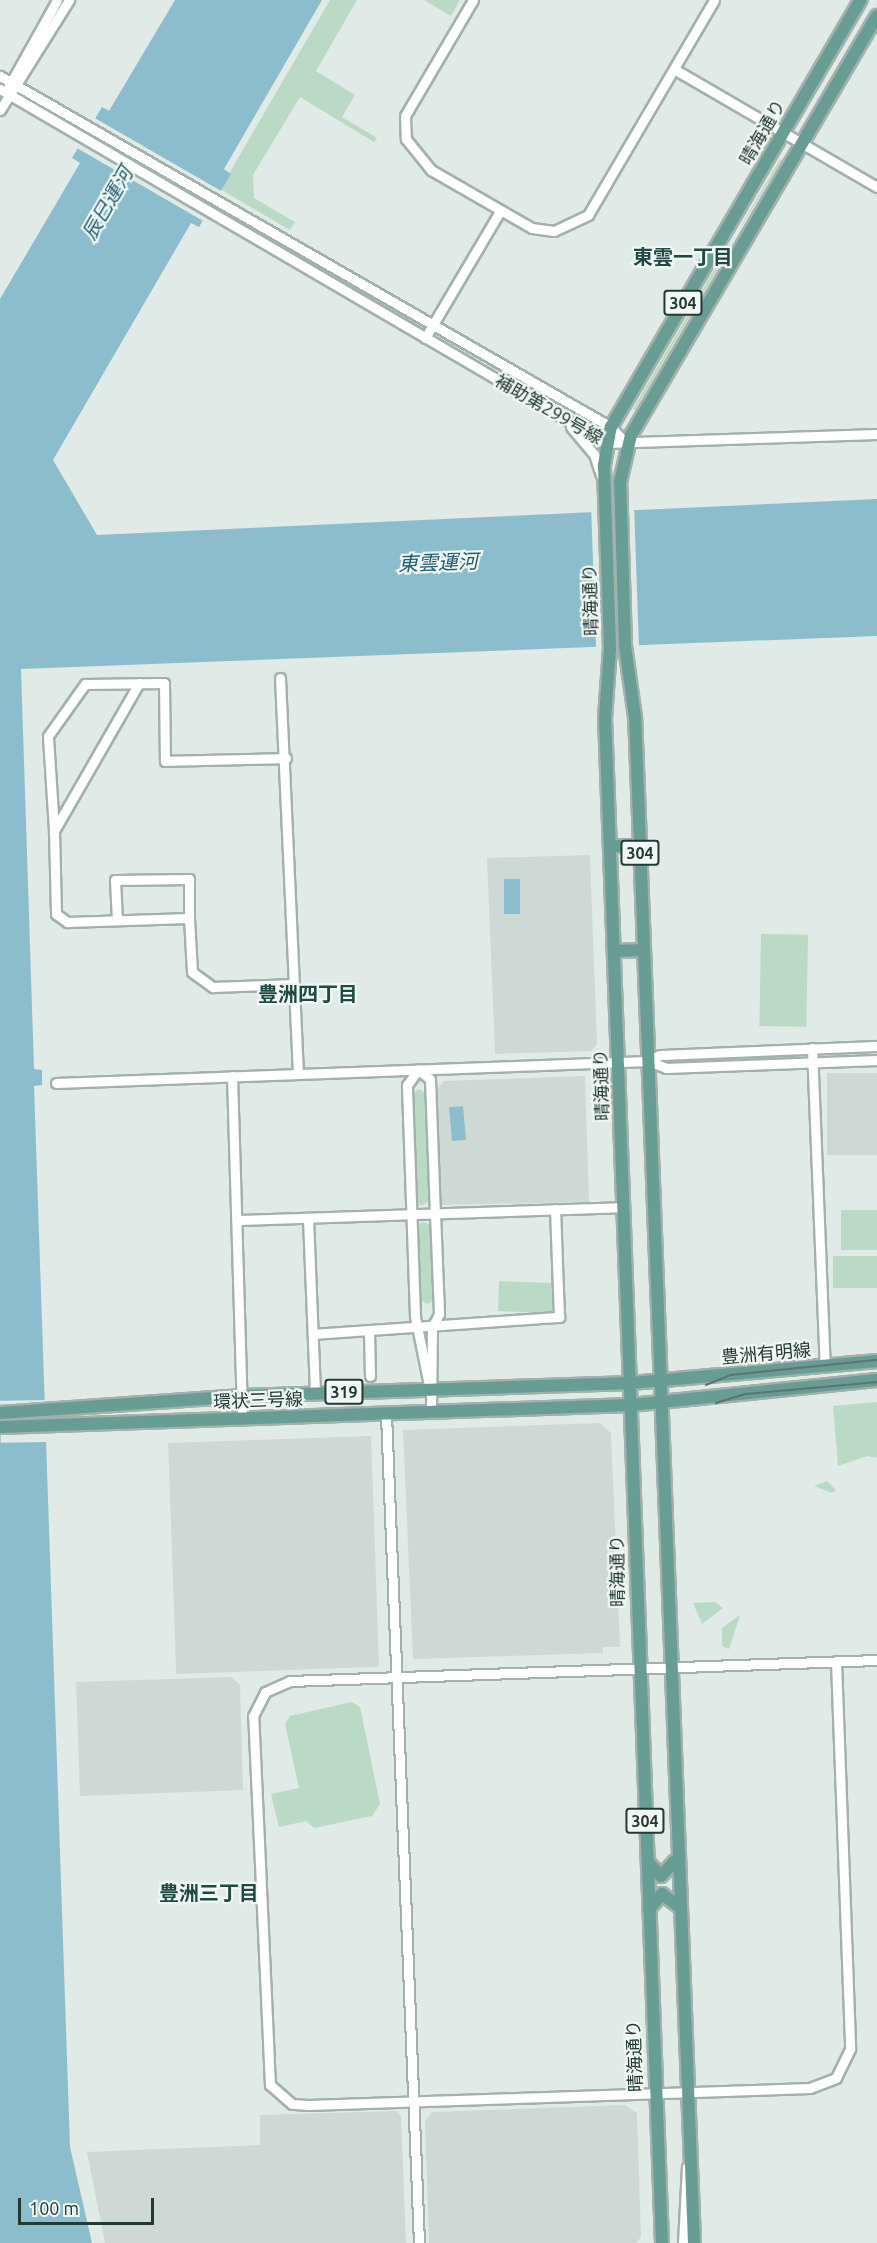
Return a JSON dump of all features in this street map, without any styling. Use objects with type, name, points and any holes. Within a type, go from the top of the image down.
[{"type":"main road","name":"晴海通り","points":[[662,2241],[653,2093],[649,1910],[638,1668],[631,1383],[605,718],[610,648],[603,481],[606,443],[611,427],[861,0]]},
{"type":"main road","name":"晴海通り","points":[[694,2243],[687,2162],[635,717],[625,646],[620,505],[628,445],[801,143],[877,16]]},
{"type":"main road","points":[[610,846],[640,846]]},
{"type":"main road","points":[[614,951],[644,950]]},
{"type":"main road","name":"豊洲有明線","points":[[659,1381],[877,1361]]},
{"type":"main road","points":[[661,1403],[877,1380]]},
{"type":"main road","name":"環状三号線","points":[[0,1413],[57,1411],[242,1396],[659,1381]]},
{"type":"main road","name":"環状三号線","points":[[0,1427],[661,1403]]},
{"type":"main road","points":[[647,1858],[662,1876],[676,1857]]},
{"type":"main road","points":[[649,1910],[662,1894],[678,1906]]},
{"type":"street","points":[[9,94],[9,82],[57,0]]},
{"type":"street","points":[[0,110],[9,94],[18,87],[69,0]]},
{"type":"street","points":[[473,0],[404,126],[419,160],[500,211],[544,231],[578,223],[714,0]]},
{"type":"street","points":[[674,69],[877,187]]},
{"type":"street","name":"補助第299号線","points":[[0,76],[611,427],[628,445]]},
{"type":"street","name":"補助第299号線","points":[[0,89],[606,443],[628,445]]},
{"type":"street","points":[[425,338],[500,211]]},
{"type":"street","points":[[555,413],[589,446],[603,481]]},
{"type":"street","points":[[628,445],[877,434]]},
{"type":"street","points":[[280,678],[286,758],[298,1074]]},
{"type":"street","points":[[189,918],[60,920],[48,736],[85,684],[164,682],[165,761],[286,758]]},
{"type":"street","points":[[54,831],[139,683]]},
{"type":"street","points":[[117,920],[116,880],[189,879],[192,972],[213,987],[294,984]]},
{"type":"street","points":[[56,1083],[618,1062],[648,1060],[660,1054],[877,1046]]},
{"type":"street","points":[[812,1048],[825,1366]]},
{"type":"street","points":[[648,1060],[666,1068],[877,1060]]},
{"type":"street","points":[[418,1070],[430,1079],[439,1314],[432,1327],[431,1413]]},
{"type":"street","points":[[418,1070],[407,1085],[422,1370],[430,1390]]},
{"type":"street","points":[[232,1076],[242,1419]]},
{"type":"street","points":[[237,1220],[623,1207]]},
{"type":"street","points":[[313,1334],[432,1327],[439,1322],[558,1317],[555,1209]]},
{"type":"street","points":[[308,1218],[315,1393]]},
{"type":"street","points":[[369,1332],[370,1376]]},
{"type":"street","points":[[386,1414],[419,2243]]},
{"type":"street","points":[[836,1661],[849,2058],[836,2078],[816,2087],[412,2102],[292,2104],[270,2085],[265,2071],[256,1702],[276,1684],[290,1681],[877,1659]]},
{"type":"street","points":[[683,2243],[687,2162]]},
{"type":"shaded area","points":[[590,855],[597,1044],[591,1051],[495,1054],[487,858]]},
{"type":"shaded area","points":[[827,1073],[877,1073],[877,1155],[827,1155]]},
{"type":"shaded area","points":[[585,1076],[589,1202],[440,1205],[437,1090],[444,1081]]},
{"type":"shaded area","points":[[600,1423],[611,1433],[620,1647],[603,1647],[603,1653],[413,1659],[403,1430]]},
{"type":"shaded area","points":[[371,1436],[379,1667],[176,1674],[168,1443]]},
{"type":"shaded area","points":[[231,1677],[240,1685],[243,1790],[80,1796],[76,1682]]},
{"type":"shaded area","points":[[625,2105],[637,2113],[641,2237],[636,2243],[429,2243],[425,2121],[432,2112]]},
{"type":"shaded area","points":[[396,2111],[401,2116],[406,2243],[105,2243],[87,2152],[260,2145],[260,2115]]},
{"type":"green space","points":[[330,0],[357,0],[316,71],[355,95],[342,117],[377,138],[374,142],[300,97],[253,175],[254,198],[295,222],[290,230],[220,189]]},
{"type":"green space","points":[[424,0],[460,0],[451,16]]},
{"type":"green space","points":[[780,159],[782,160],[741,227],[741,226]]},
{"type":"green space","points":[[729,244],[731,246],[635,410],[633,409]]},
{"type":"green space","points":[[761,934],[808,935],[806,1027],[759,1026]]},
{"type":"green space","points":[[418,1089],[426,1093],[431,1199],[422,1206],[415,1202],[410,1096]]},
{"type":"green space","points":[[841,1210],[877,1210],[877,1250],[841,1250]]},
{"type":"green space","points":[[423,1222],[431,1225],[434,1300],[427,1304],[418,1298],[416,1226]]},
{"type":"green space","points":[[833,1256],[877,1256],[877,1288],[833,1288]]},
{"type":"green space","points":[[499,1281],[553,1283],[552,1313],[498,1311]]},
{"type":"green space","points":[[877,1402],[877,1458],[867,1456],[838,1466],[833,1406]]},
{"type":"green space","points":[[827,1481],[836,1490],[832,1493],[814,1486]]},
{"type":"green space","points":[[715,1602],[723,1608],[702,1624],[693,1603]]},
{"type":"green space","points":[[740,1615],[729,1649],[722,1646],[722,1628]]},
{"type":"green space","points":[[352,1702],[360,1707],[380,1804],[372,1816],[314,1828],[306,1821],[279,1827],[271,1794],[299,1788],[285,1724],[290,1716]]},
{"type":"water","points":[[175,0],[322,0],[224,169],[231,174],[199,227],[191,223],[53,460],[97,535],[877,499],[877,636],[21,669],[34,1069],[42,1070],[42,1085],[34,1086],[70,2147],[92,2243],[0,2243],[0,299],[80,163],[72,158],[102,107],[109,111]]},
{"type":"water","points":[[504,879],[520,879],[520,914],[504,914]]},
{"type":"water","points":[[463,1106],[466,1140],[452,1141],[449,1107]]},
{"type":"pier","points":[[93,117],[224,192],[206,223],[76,147]]},
{"type":"pier","points":[[634,504],[639,646],[596,647],[591,506]]},
{"type":"pier","points":[[50,1400],[51,1442],[1,1443],[0,1401]]},
{"type":"tram line","points":[[706,1385],[731,1375],[877,1360]]},
{"type":"tram line","points":[[716,1403],[746,1394],[877,1382]]},
{"type":"district","name":"東雲一丁目","points":[[683,256]]},
{"type":"district","name":"豊洲四丁目","points":[[308,993]]},
{"type":"district","name":"豊洲三丁目","points":[[209,1892]]},
{"type":"water label","name":"辰巳運河","points":[[107,203]]},
{"type":"water label","name":"東雲運河","points":[[438,562]]}]
